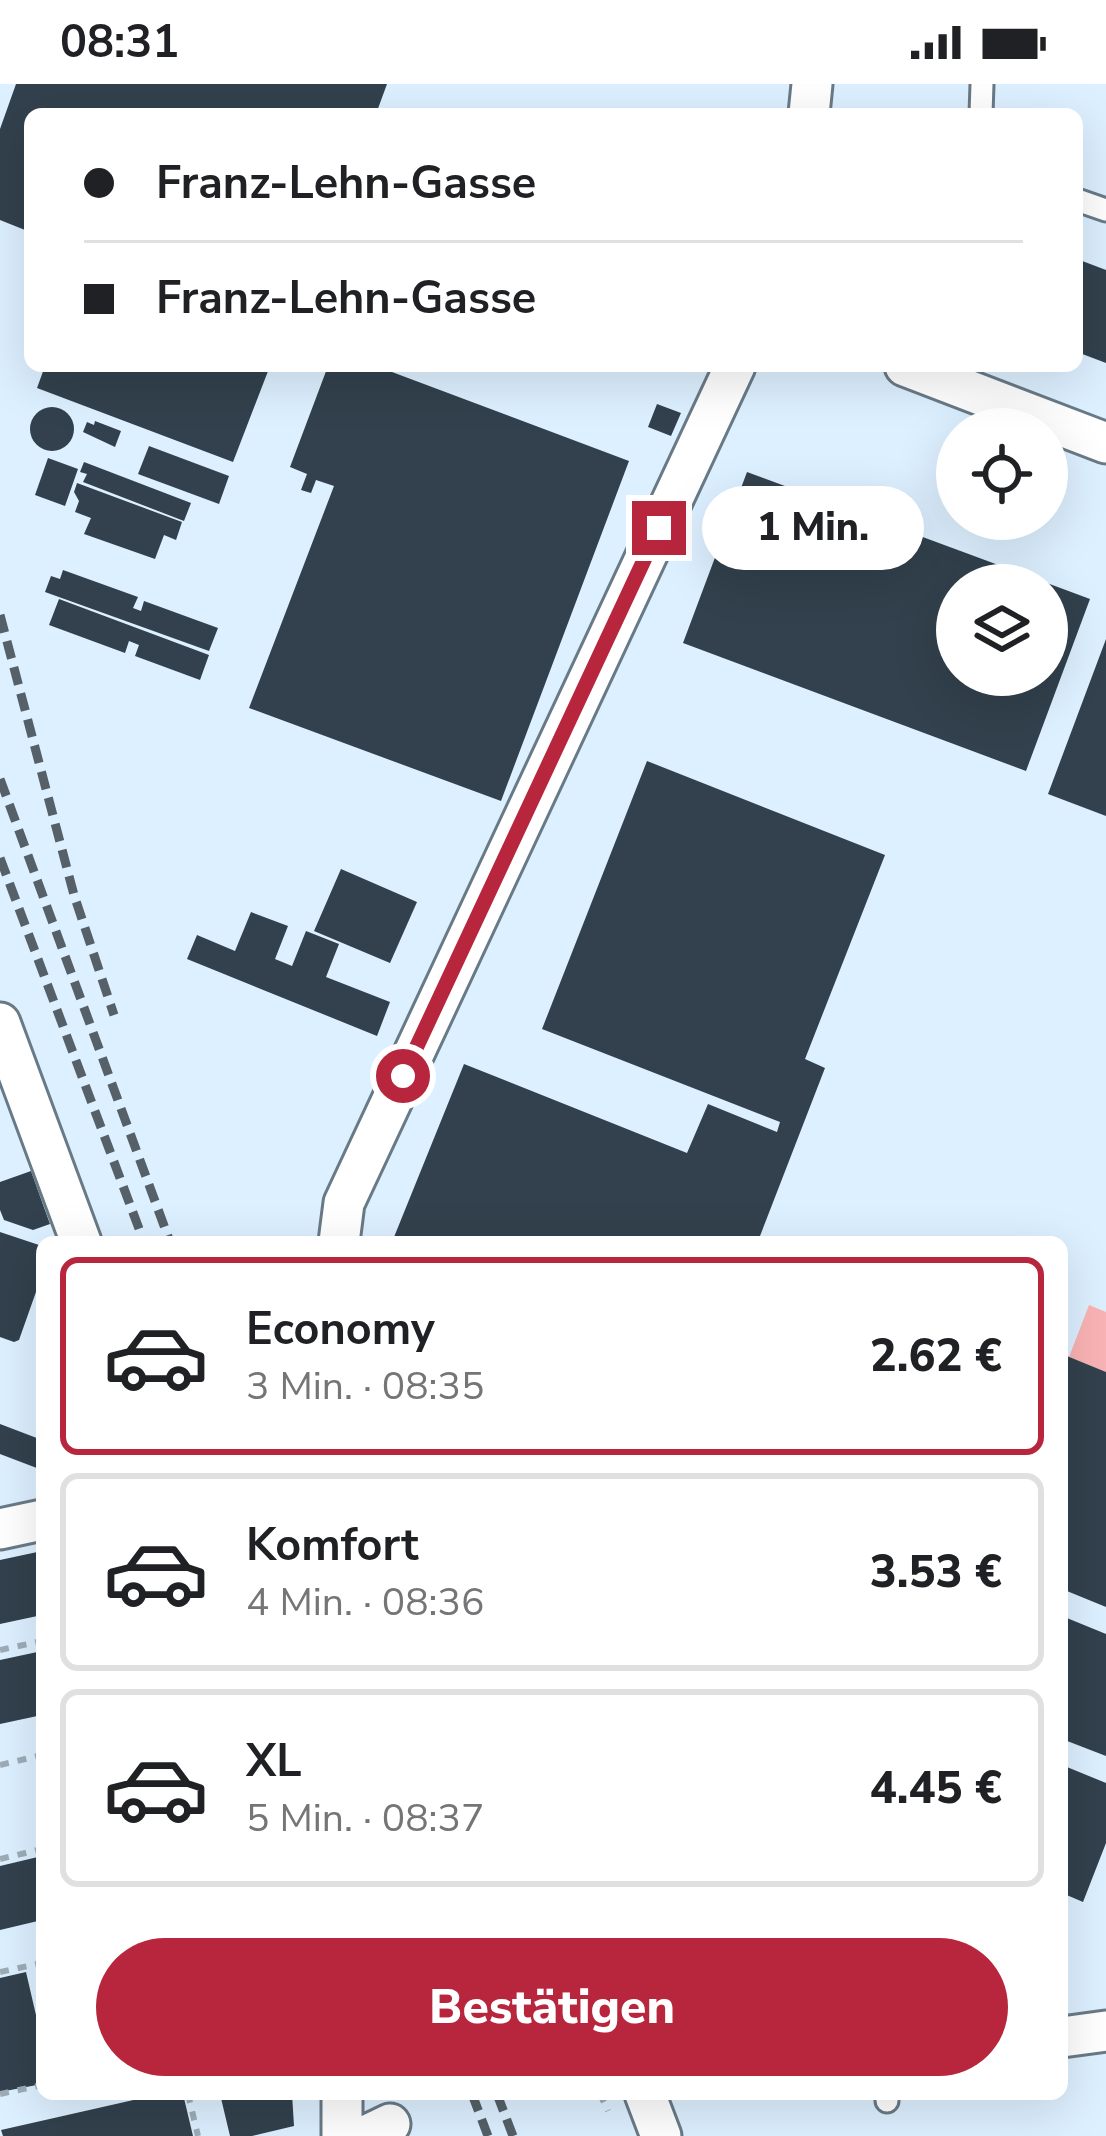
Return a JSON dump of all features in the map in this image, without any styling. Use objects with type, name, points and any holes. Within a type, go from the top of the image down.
[{"type":"street","points":[[340,1236],[344,1203],[732,372]]},
{"type":"street","points":[[920,372],[1106,443]]},
{"type":"street","points":[[0,1023],[78,1236]]},
{"type":"street","points":[[0,1529],[36,1521]]},
{"type":"street","points":[[1068,2036],[1106,2031]]},
{"type":"street","points":[[342,2100],[342,2136]]},
{"type":"street","points":[[647,2100],[661,2136]]},
{"type":"path","points":[[0,1650],[36,1642]]},
{"type":"path","points":[[0,1765],[36,1756]]},
{"type":"path","points":[[0,1858],[36,1851]]},
{"type":"path","points":[[0,1972],[36,1964]]},
{"type":"path","points":[[0,2094],[36,2086]]},
{"type":"path","points":[[189,2100],[198,2136]]},
{"type":"shaded area","points":[[1089,1305],[1106,1312],[1106,1372],[1069,1357]]},
{"type":"building","points":[[16,84],[387,84],[378,108],[24,108],[24,230],[0,220],[0,129]]},
{"type":"building","points":[[1083,261],[1106,270],[1106,363],[1083,354]]},
{"type":"building","points":[[43,372],[268,372],[233,462],[37,388]]},
{"type":"building","points":[[326,372],[392,372],[629,461],[501,801],[249,708],[334,486],[316,480],[311,493],[301,490],[307,474],[290,467]]},
{"type":"building","points":[[657,404],[681,413],[671,436],[648,427]]},
{"type":"building","points":[[52,407],[67,414],[74,429],[67,444],[52,451],[37,444],[30,429],[37,414]]},
{"type":"building","points":[[95,421],[121,431],[115,447],[83,432],[87,422],[94,425]]},
{"type":"building","points":[[149,446],[229,476],[219,504],[138,474]]},
{"type":"building","points":[[48,458],[78,469],[65,506],[35,495]]},
{"type":"building","points":[[84,462],[191,503],[184,521],[83,482]]},
{"type":"building","points":[[747,472],[995,564],[936,564],[936,696],[1054,696],[1026,771],[683,643]]},
{"type":"building","points":[[77,483],[182,522],[176,540],[164,535],[155,559],[84,534],[91,518],[75,512]]},
{"type":"building","points":[[63,570],[138,597],[133,608],[141,611],[144,601],[218,628],[209,651],[45,592],[51,576],[60,579]]},
{"type":"building","points":[[1068,591],[1090,599],[1068,658]]},
{"type":"building","points":[[59,599],[209,655],[200,680],[135,656],[139,645],[129,641],[125,653],[49,625]]},
{"type":"building","points":[[1106,639],[1106,816],[1048,794]]},
{"type":"building","points":[[647,761],[885,855],[805,1059],[825,1068],[760,1236],[394,1236],[464,1064],[687,1153],[708,1104],[777,1132],[780,1122],[542,1029]]},
{"type":"building","points":[[341,869],[417,902],[390,963],[314,931]]},
{"type":"building","points":[[251,912],[288,926],[275,959],[292,966],[306,931],[339,944],[326,977],[390,1002],[377,1036],[187,959],[197,935],[235,951]]},
{"type":"building","points":[[31,1171],[50,1224],[33,1230],[4,1220],[0,1210],[0,1182]]},
{"type":"building","points":[[0,1232],[36,1244],[36,1292],[19,1340],[0,1337]]},
{"type":"building","points":[[1068,1356],[1106,1372],[1106,1607],[1068,1591]]},
{"type":"building","points":[[0,1424],[36,1438],[36,1468],[0,1454]]},
{"type":"building","points":[[36,1552],[36,1616],[0,1624],[0,1560]]},
{"type":"building","points":[[1068,1618],[1106,1634],[1106,1756],[1068,1741]]},
{"type":"building","points":[[36,1652],[36,1716],[0,1724],[0,1660]]},
{"type":"building","points":[[1068,1767],[1106,1783],[1106,1843],[1083,1902],[1068,1896]]},
{"type":"building","points":[[36,1857],[36,1921],[0,1930],[0,1866]]},
{"type":"building","points":[[26,1972],[36,2015],[36,2085],[0,2092],[0,1978]]},
{"type":"building","points":[[134,2100],[184,2100],[193,2136],[3,2136],[1,2130]]},
{"type":"building","points":[[221,2100],[292,2100],[294,2126],[230,2136]]},
{"type":"railway","points":[[0,615],[74,895],[114,1015]]},
{"type":"railway","points":[[0,779],[168,1236]]},
{"type":"railway","points":[[0,858],[142,1236]]},
{"type":"railway","points":[[474,2100],[488,2136]]},
{"type":"railway","points":[[499,2100],[513,2136]]},
{"type":"route","points":[[403,1076],[659,528]]}]
